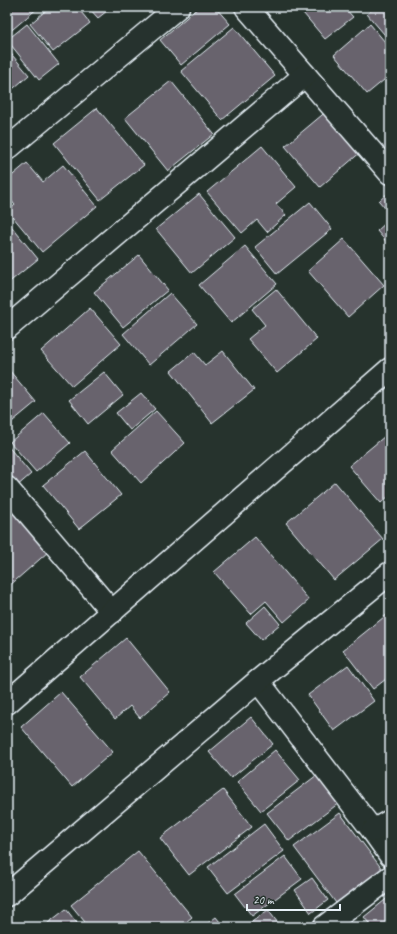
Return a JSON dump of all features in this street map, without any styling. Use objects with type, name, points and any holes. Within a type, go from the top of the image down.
[{"type":"street","points":[[7,149],[178,7]]},
{"type":"street","points":[[246,7],[390,173]]},
{"type":"street","points":[[7,328],[305,75]]},
{"type":"street","points":[[7,703],[390,369]]},
{"type":"street","points":[[7,488],[112,612]]},
{"type":"street","points":[[7,895],[258,681],[390,573]]},
{"type":"street","points":[[258,681],[382,826],[390,856]]},
{"type":"street","points":[[324,927],[390,877]]},
{"type":"building","points":[[7,7],[39,7],[7,34]]},
{"type":"building","points":[[50,7],[77,7],[90,23],[53,52],[30,24]]},
{"type":"building","points":[[88,7],[112,7],[98,18]]},
{"type":"building","points":[[199,7],[215,7],[230,24],[181,65],[160,40]]},
{"type":"building","points":[[298,7],[344,7],[353,17],[325,39]]},
{"type":"building","points":[[375,7],[390,7],[390,41],[367,14]]},
{"type":"building","points":[[27,24],[59,64],[39,80],[7,40]]},
{"type":"building","points":[[370,24],[390,48],[390,75],[367,94],[334,55]]},
{"type":"building","points":[[234,27],[275,76],[222,120],[181,71]]},
{"type":"building","points":[[7,49],[29,75],[7,94]]},
{"type":"building","points":[[171,81],[214,134],[168,171],[125,118]]},
{"type":"building","points":[[97,108],[144,165],[100,200],[54,143]]},
{"type":"building","points":[[328,110],[362,151],[320,187],[285,146]]},
{"type":"building","points":[[262,146],[296,187],[276,204],[286,215],[267,232],[257,220],[242,233],[207,192]]},
{"type":"building","points":[[27,163],[43,182],[63,165],[97,206],[42,252],[8,211],[15,205],[7,196],[7,180]]},
{"type":"building","points":[[390,191],[390,214],[379,201]]},
{"type":"building","points":[[199,194],[235,237],[192,273],[156,229]]},
{"type":"building","points":[[310,202],[332,229],[277,274],[255,247]]},
{"type":"building","points":[[390,219],[390,246],[377,231]]},
{"type":"building","points":[[7,221],[38,259],[7,284]]},
{"type":"building","points":[[344,239],[384,285],[348,317],[308,271]]},
{"type":"building","points":[[245,246],[277,284],[231,323],[199,285]]},
{"type":"building","points":[[139,255],[168,290],[123,327],[94,292]]},
{"type":"building","points":[[276,289],[317,339],[277,373],[248,339],[265,325],[252,309]]},
{"type":"building","points":[[170,293],[197,324],[149,365],[123,334]]},
{"type":"building","points":[[90,308],[121,344],[72,386],[41,351]]},
{"type":"building","points":[[223,351],[254,390],[212,423],[171,371],[194,352],[205,365]]},
{"type":"building","points":[[9,370],[36,402],[7,426],[7,372]]},
{"type":"building","points":[[104,372],[123,395],[88,424],[69,400]]},
{"type":"building","points":[[141,393],[155,409],[130,430],[116,413]]},
{"type":"building","points":[[156,411],[185,443],[141,483],[112,450]]},
{"type":"building","points":[[44,413],[70,443],[36,472],[10,442]]},
{"type":"building","points":[[385,436],[390,442],[390,495],[381,503],[349,466]]},
{"type":"building","points":[[7,445],[31,474],[16,487],[7,476]]},
{"type":"building","points":[[85,451],[121,495],[79,529],[43,485]]},
{"type":"building","points":[[335,482],[383,539],[334,580],[286,523]]},
{"type":"building","points":[[7,505],[48,552],[8,587],[7,586]]},
{"type":"building","points":[[255,537],[309,600],[284,622],[266,601],[251,614],[214,572]]},
{"type":"building","points":[[265,606],[280,624],[261,640],[246,623]]},
{"type":"building","points":[[389,613],[390,676],[373,689],[343,650]]},
{"type":"building","points":[[126,638],[170,692],[140,718],[130,706],[115,719],[80,677]]},
{"type":"building","points":[[348,665],[374,701],[334,731],[308,695]]},
{"type":"building","points":[[61,692],[113,752],[72,787],[21,727]]},
{"type":"building","points":[[251,717],[273,744],[231,778],[209,752]]},
{"type":"building","points":[[275,750],[300,780],[261,811],[237,782]]},
{"type":"building","points":[[317,775],[339,803],[289,841],[267,813]]},
{"type":"building","points":[[223,790],[252,827],[189,875],[160,838]]},
{"type":"building","points":[[340,813],[382,869],[336,903],[294,847]]},
{"type":"building","points":[[264,824],[284,851],[228,893],[208,867]]},
{"type":"building","points":[[138,851],[192,917],[180,927],[89,927],[71,905]]},
{"type":"building","points":[[285,856],[302,879],[252,916],[235,894]]},
{"type":"building","points":[[312,878],[328,900],[311,913],[295,890]]},
{"type":"building","points":[[390,896],[390,927],[372,927],[364,917]]},
{"type":"building","points":[[66,909],[80,927],[43,927]]},
{"type":"building","points":[[268,910],[281,927],[245,927]]},
{"type":"building","points":[[216,917],[224,927],[203,927]]}]
